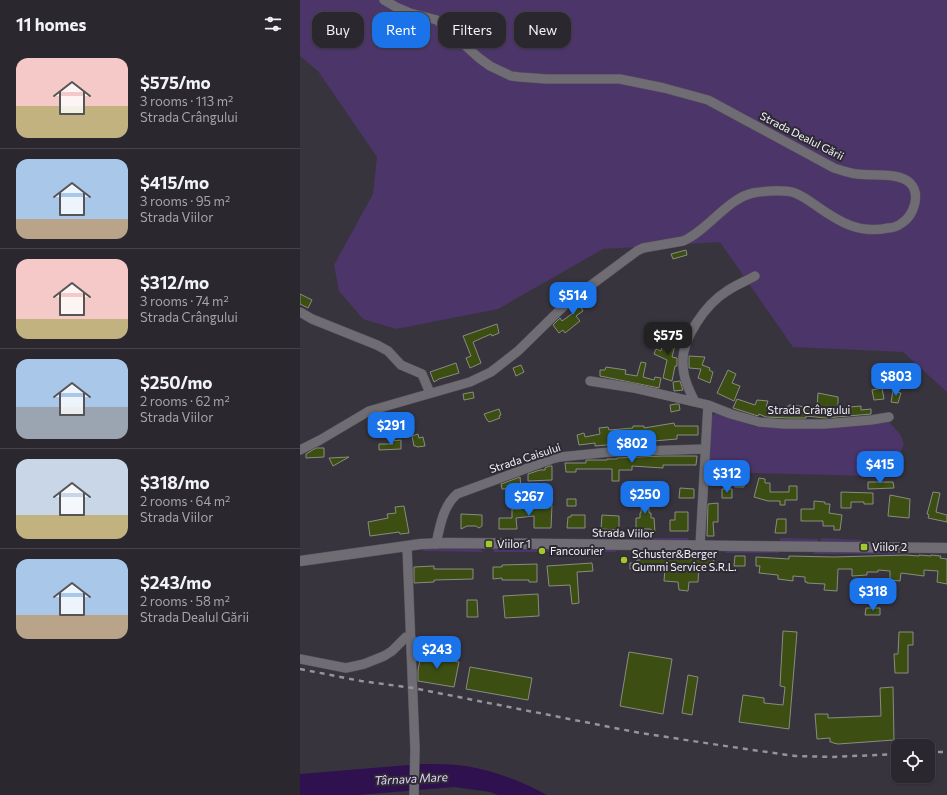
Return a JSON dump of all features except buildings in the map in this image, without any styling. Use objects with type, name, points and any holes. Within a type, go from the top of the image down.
[{"type":"street","name":"Strada Dealul Gării","points":[[300,450],[369,411],[470,382],[491,372],[518,351],[567,303],[637,251],[643,248],[683,241],[689,238],[742,196],[752,193],[771,191],[794,193],[803,197],[838,220],[861,230],[877,231],[902,224],[908,218],[914,206],[914,189],[905,179],[897,176],[857,174],[834,168],[708,100],[664,88],[620,79],[548,79],[511,76],[490,66],[479,58],[437,20],[410,13],[384,0]]},
{"type":"street","points":[[695,402],[689,391],[682,364],[684,349],[690,334],[712,304],[727,291],[755,276]]},
{"type":"street","points":[[300,312],[312,319],[388,351],[402,365],[422,374],[430,393]]},
{"type":"street","name":"Strada Crângului","points":[[590,382],[634,388],[708,405],[731,414],[759,422],[784,424],[825,424],[889,417]]},
{"type":"street","points":[[700,546],[708,405]]},
{"type":"street","name":"Strada Caisului","points":[[436,544],[441,520],[450,499],[457,494],[552,459],[610,452],[705,450]]},
{"type":"street","name":"Strada Viilor","points":[[300,561],[407,546],[436,544],[947,548]]},
{"type":"street","points":[[407,546],[415,749],[414,795]]},
{"type":"street","points":[[300,659],[346,668],[373,661],[384,656],[392,651],[406,637],[411,637]]},
{"type":"shaded area","points":[[300,0],[947,0],[947,392],[903,352],[793,347],[720,242],[603,249],[498,309],[396,329],[363,319],[339,291],[334,265],[373,194],[377,157],[318,71],[300,56]]},
{"type":"shaded area","points":[[716,413],[756,427],[824,426],[877,421],[889,422],[900,434],[904,444],[894,463],[887,470],[876,476],[707,472],[712,416]]},
{"type":"shaded area","points":[[634,538],[688,538],[688,541],[634,540]]},
{"type":"shaded area","points":[[780,538],[818,539],[818,542],[780,541]]},
{"type":"shaded area","points":[[821,538],[862,540],[862,542],[821,541]]},
{"type":"shaded area","points":[[423,548],[479,548],[483,552],[423,551]]},
{"type":"shaded area","points":[[492,548],[615,549],[617,552],[494,552]]},
{"type":"shaded area","points":[[779,548],[779,553],[725,553],[727,550]]},
{"type":"shaded area","points":[[814,550],[899,550],[899,554],[814,554]]},
{"type":"water","name":"Târnava Mare","points":[[420,764],[455,765],[477,768],[508,777],[547,795],[498,795],[490,792],[454,787],[359,795],[300,795],[300,774]]},
{"type":"railway","points":[[300,669],[361,681],[413,688],[640,733],[732,747],[795,756],[832,757],[891,754]]},
{"type":"railway","points":[[935,752],[947,752]]},
{"type":"place","name":"Viilor 1","points":[[489,544]]},
{"type":"place","name":"Viilor 2","points":[[864,547]]},
{"type":"place","name":"Fancourier","points":[[542,551]]},
{"type":"place","name":"Schuster&Berger Gummi Service S.R.L.","points":[[624,560]]}]
